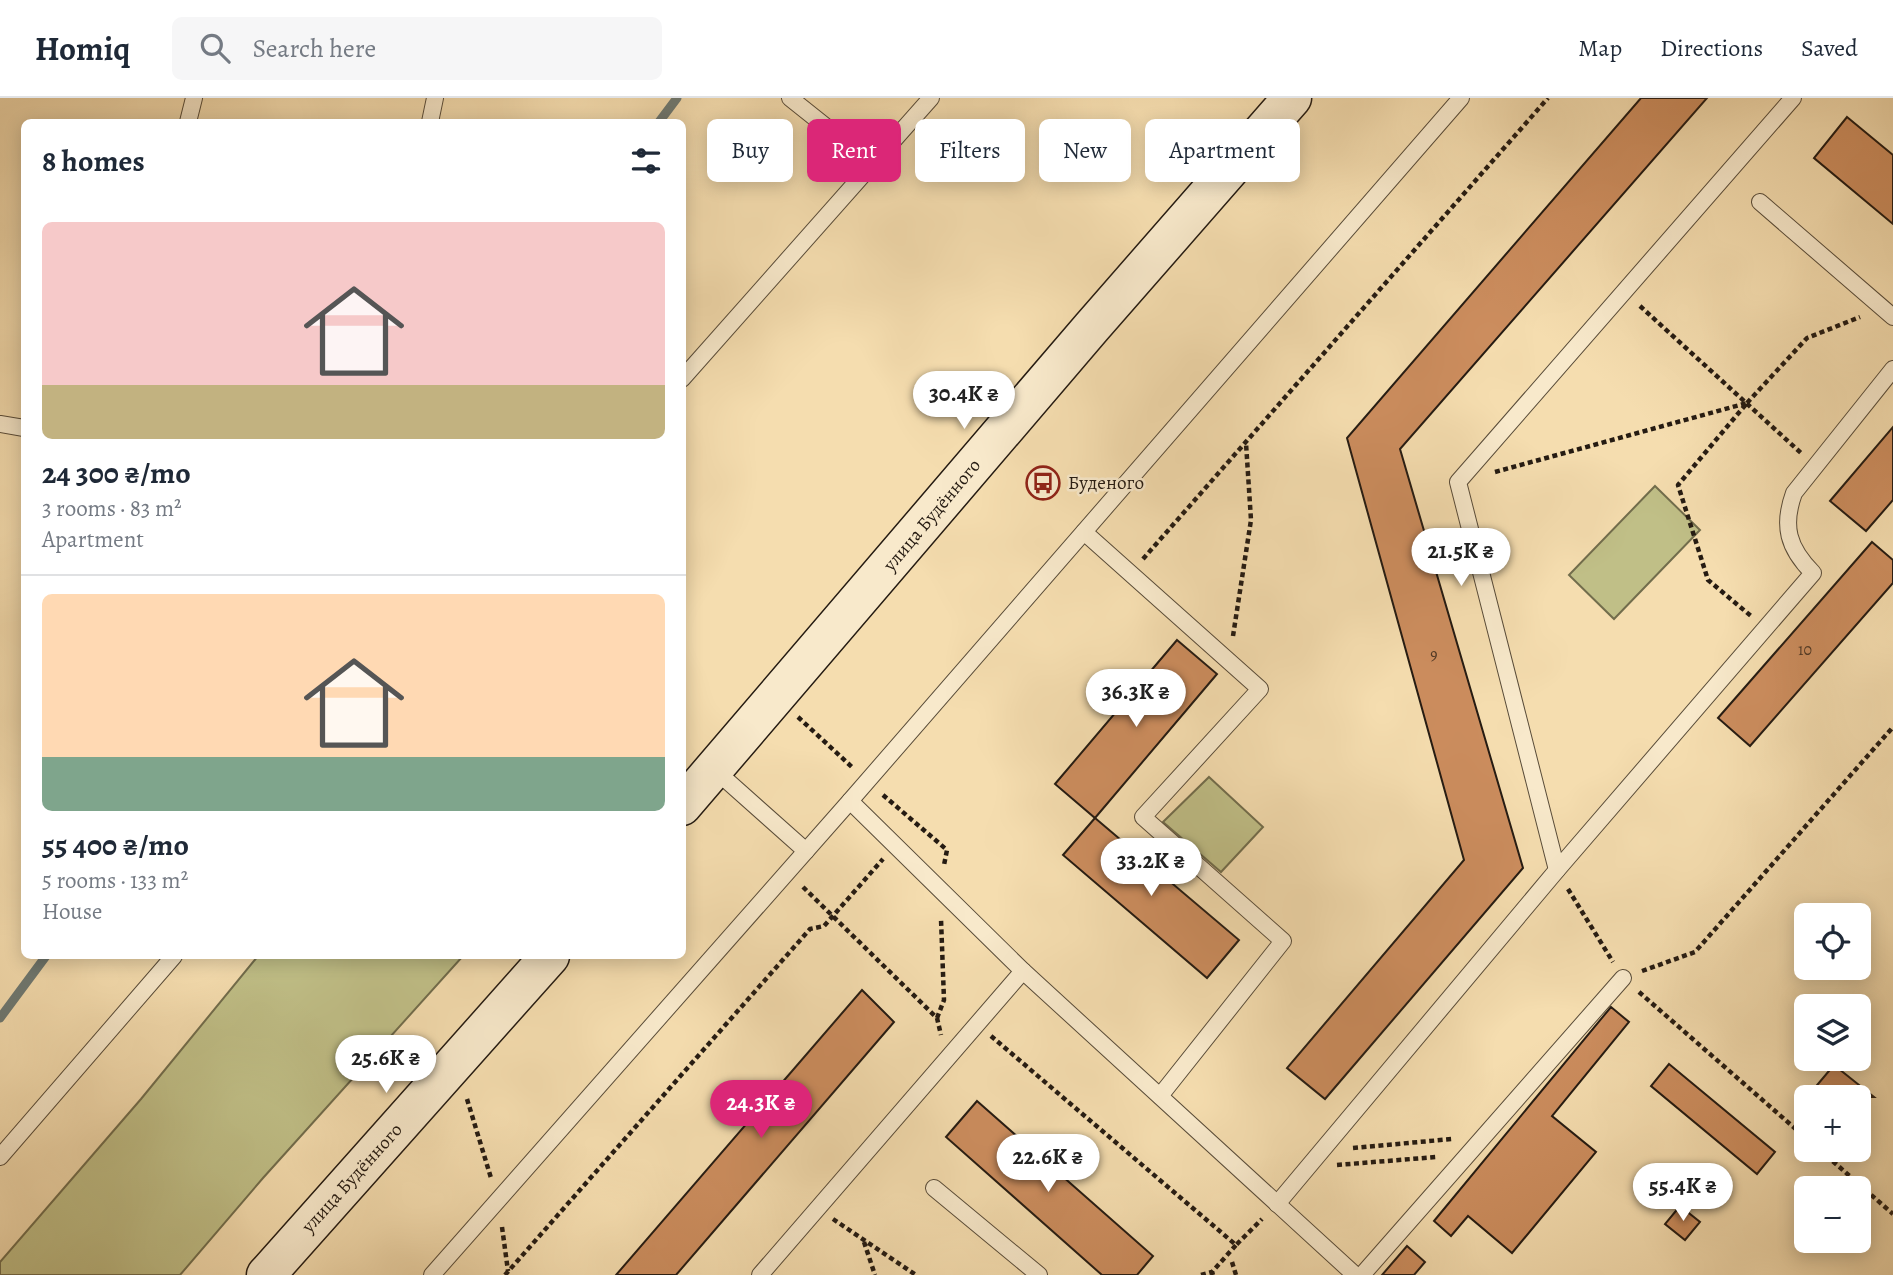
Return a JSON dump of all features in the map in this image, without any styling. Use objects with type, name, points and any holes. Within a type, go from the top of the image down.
[{"type":"main road","name":"улица Будённого","points":[[686,802],[1091,328],[1292,98]]},
{"type":"main road","name":"улица Будённого","points":[[266,1275],[547,959]]},
{"type":"lane","points":[[189,119],[194,98]]},
{"type":"lane","points":[[431,119],[435,98]]},
{"type":"lane","points":[[790,98],[816,119]]},
{"type":"lane","points":[[901,133],[931,98]]},
{"type":"lane","points":[[432,1275],[788,872],[1461,98]]},
{"type":"lane","points":[[1557,870],[1458,482],[1793,98]]},
{"type":"lane","points":[[686,375],[859,182]]},
{"type":"lane","points":[[1760,202],[1888,312]]},
{"type":"lane","points":[[1277,1204],[1557,870],[1813,573],[1800,560],[1788,534],[1787,512],[1794,493],[1893,369]]},
{"type":"lane","points":[[0,424],[21,428]]},
{"type":"lane","points":[[1084,532],[1260,690],[1143,817],[1283,941],[1160,1096]]},
{"type":"lane","points":[[715,770],[806,851]]},
{"type":"lane","points":[[850,801],[1023,971],[1355,1275]]},
{"type":"lane","points":[[0,1157],[171,959]]},
{"type":"lane","points":[[761,1275],[1023,971]]},
{"type":"lane","points":[[1362,1275],[1623,978]]},
{"type":"lane","points":[[934,1188],[1039,1275]]},
{"type":"path","points":[[1131,573],[1548,98]]},
{"type":"path","points":[[1623,291],[1815,466]]},
{"type":"path","points":[[1765,628],[1708,580],[1678,485],[1747,403],[1807,338],[1888,312]]},
{"type":"path","points":[[1458,482],[1747,403]]},
{"type":"path","points":[[1229,661],[1251,520],[1245,442]]},
{"type":"path","points":[[1623,978],[1695,952],[1893,727]]},
{"type":"path","points":[[507,1274],[810,929],[824,926],[895,845]]},
{"type":"path","points":[[1557,870],[1623,978],[1794,1128]]},
{"type":"path","points":[[788,872],[937,1018],[947,1059]]},
{"type":"path","points":[[977,1024],[1236,1245]]},
{"type":"path","points":[[455,1062],[498,1200],[507,1274]]},
{"type":"path","points":[[1321,1151],[1485,1135]]},
{"type":"path","points":[[1308,1167],[1468,1154]]},
{"type":"path","points":[[1834,1162],[1893,1214]]},
{"type":"path","points":[[1201,1275],[1213,1273],[1236,1245],[1277,1204]]},
{"type":"path","points":[[818,1209],[916,1275]]},
{"type":"path","points":[[864,1241],[875,1275]]},
{"type":"path","points":[[1232,1262],[1236,1275]]},
{"type":"shaded area","points":[[1655,486],[1700,530],[1614,619],[1569,575]]},
{"type":"shaded area","points":[[1209,777],[1263,827],[1221,872],[1163,822]]},
{"type":"shaded area","points":[[256,959],[460,959],[263,1178],[180,1275],[0,1275],[0,1262],[141,1099]]},
{"type":"building","points":[[1641,98],[1707,98],[1400,449],[1523,868],[1325,1099],[1287,1068],[1464,860],[1347,438]]},
{"type":"building","points":[[1847,117],[1893,155],[1893,224],[1814,158]]},
{"type":"building","points":[[1893,427],[1893,500],[1866,531],[1830,501]]},
{"type":"building","points":[[1872,542],[1893,560],[1893,583],[1750,746],[1718,718]]},
{"type":"building","points":[[1177,640],[1217,674],[1095,818],[1055,784]]},
{"type":"building","points":[[1095,818],[1239,940],[1207,978],[1063,855]]},
{"type":"building","points":[[862,990],[894,1022],[676,1275],[616,1275]]},
{"type":"building","points":[[1611,1007],[1629,1022],[1552,1116],[1596,1152],[1512,1253],[1468,1216],[1451,1236],[1434,1221]]},
{"type":"building","points":[[1669,1064],[1775,1152],[1757,1174],[1651,1086]]},
{"type":"building","points":[[1829,1071],[1842,1071],[1859,1085],[1817,1085]]},
{"type":"building","points":[[977,1101],[1153,1256],[1137,1275],[1102,1275],[946,1137]]},
{"type":"building","points":[[1680,1206],[1700,1222],[1685,1240],[1665,1224]]},
{"type":"building","points":[[1407,1246],[1425,1262],[1414,1275],[1382,1275]]},
{"type":"waterway","points":[[661,119],[677,98]]},
{"type":"waterway","points":[[0,1018],[44,959]]},
{"type":"place","name":"Буденого","points":[[1043,483]]}]
